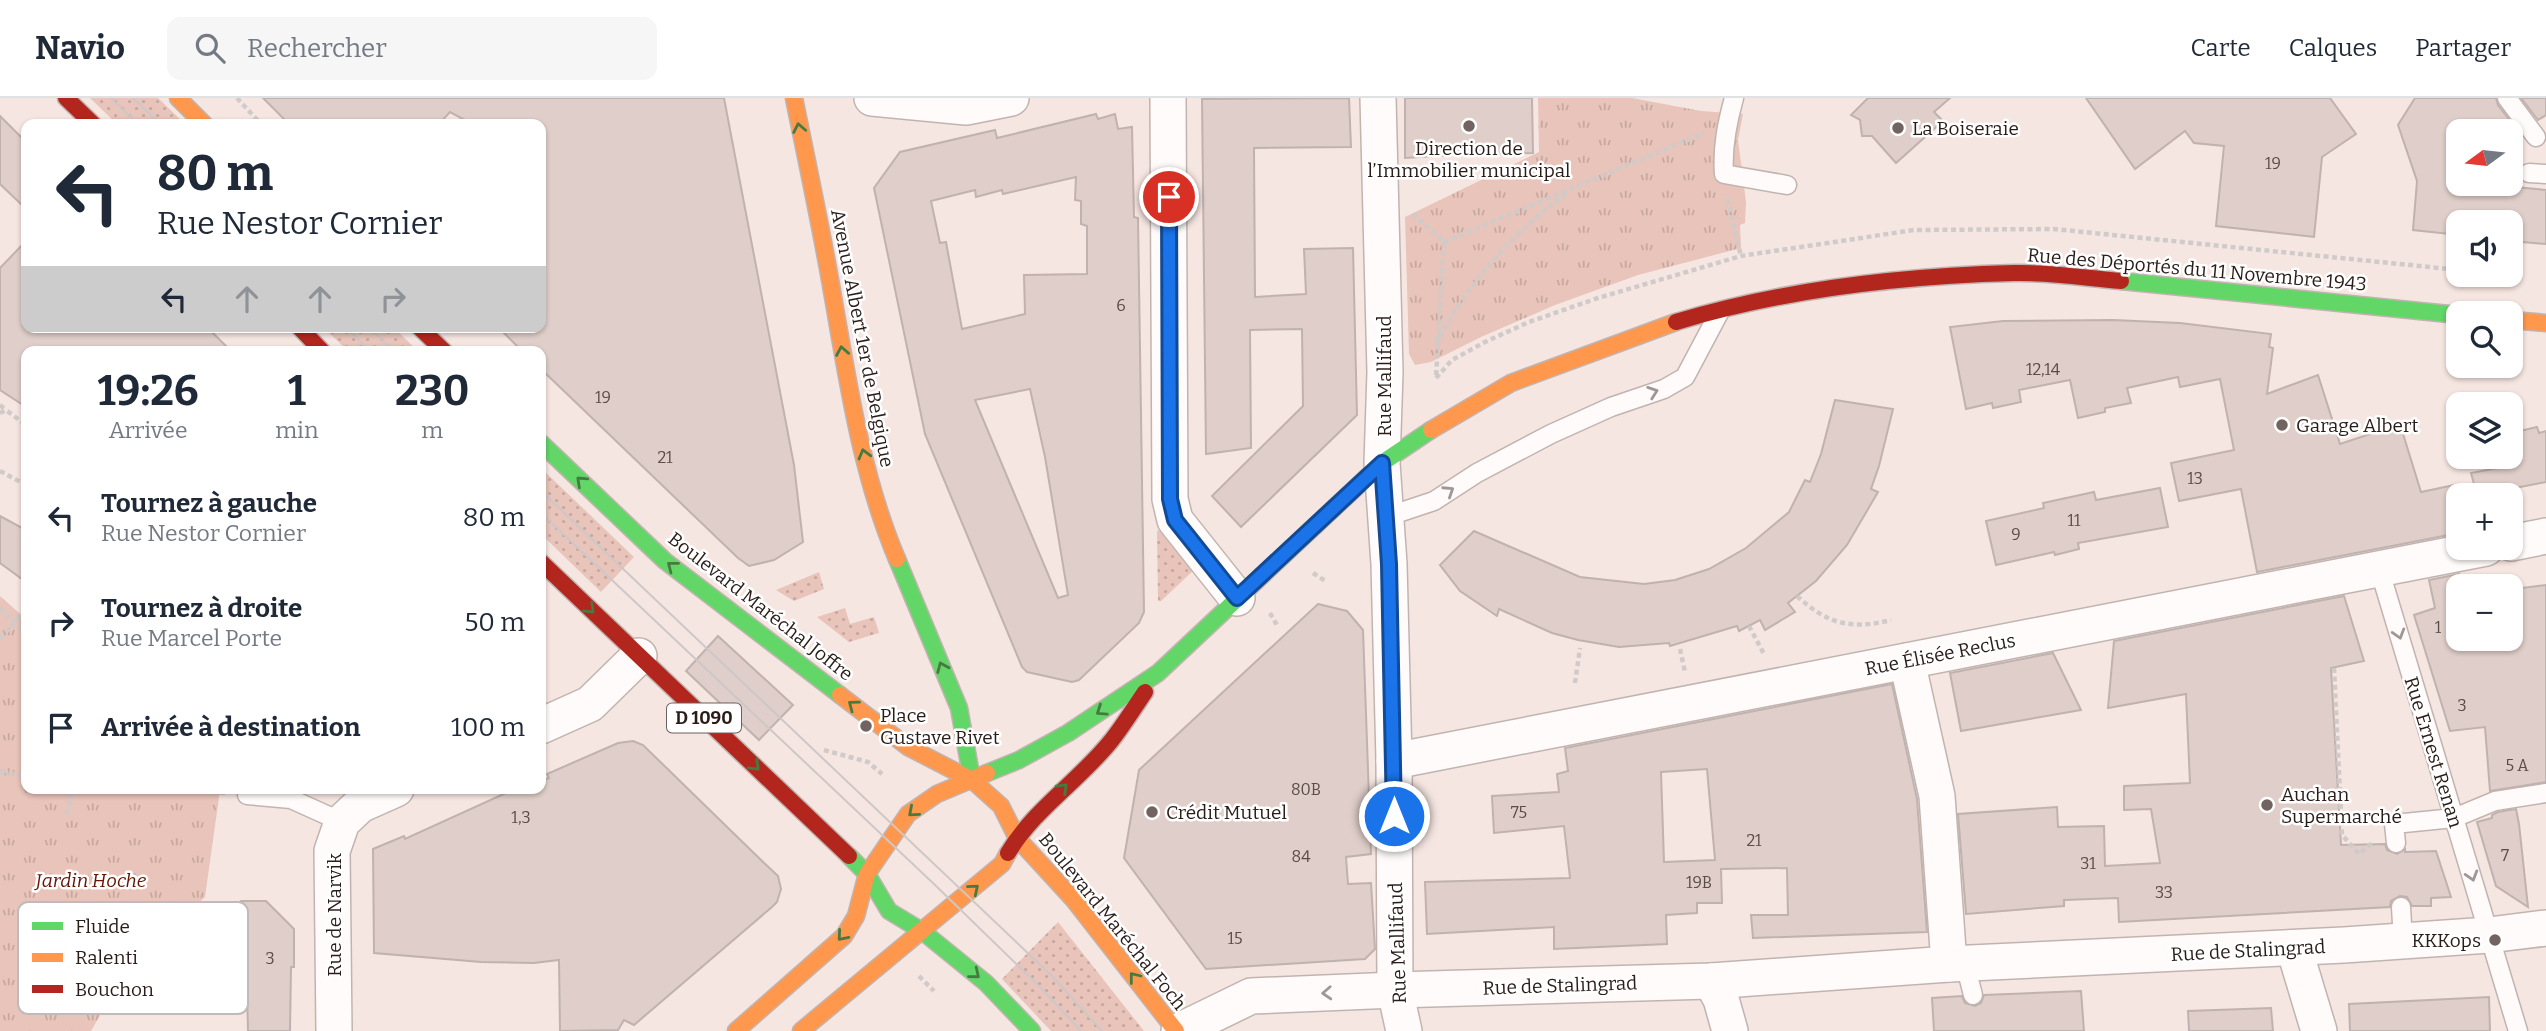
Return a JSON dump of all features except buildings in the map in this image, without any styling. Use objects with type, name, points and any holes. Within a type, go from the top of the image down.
[{"type":"street","points":[[66,98],[88,119]]},
{"type":"street","points":[[178,98],[199,119]]},
{"type":"street","name":"Avenue Albert 1er de Belgique","points":[[794,98],[858,431],[881,522],[959,708],[972,780]]},
{"type":"street","points":[[872,98],[967,107],[1012,98]]},
{"type":"street","points":[[1168,98],[1170,499],[1175,520],[1253,604]]},
{"type":"street","name":"Rue Mallifaud","points":[[1378,98],[1385,386],[1382,463],[1394,761],[1395,990],[1404,1031]]},
{"type":"street","name":"Rue des Déportés du 11 Novembre 1943","points":[[1158,673],[1253,604],[1382,463],[1453,415],[1511,383],[1664,325],[1722,308],[1797,292],[1871,283],[2015,273],[2063,275],[2446,314]]},
{"type":"street","points":[[2523,321],[2546,323]]},
{"type":"street","points":[[305,333],[317,346]]},
{"type":"street","points":[[425,333],[438,346]]},
{"type":"street","name":"Boulevard Maréchal Joffre","points":[[546,448],[674,568],[908,747],[972,780]]},
{"type":"street","points":[[2523,541],[2546,536]]},
{"type":"street","name":"Rue Élisée Reclus","points":[[1394,761],[2446,555]]},
{"type":"street","name":"D 1090","points":[[546,567],[867,874],[889,911],[922,931],[986,983],[1032,1031]]},
{"type":"street","points":[[546,724],[590,704],[639,656]]},
{"type":"street","points":[[1907,661],[1937,796],[1963,975]]},
{"type":"street","points":[[736,1031],[844,936],[856,916],[867,874],[908,814],[937,794],[1020,760],[1068,733],[1158,673]]},
{"type":"street","points":[[801,1031],[1002,864],[1017,838],[1110,742],[1158,673]]},
{"type":"street","points":[[972,780],[1001,806],[1017,838]]},
{"type":"street","points":[[342,822],[360,805],[385,794]]},
{"type":"street","name":"Rue de Narvik","points":[[334,1031],[332,851],[342,822]]},
{"type":"street","name":"Boulevard Maréchal Foch","points":[[1017,838],[1073,899],[1178,1031]]},
{"type":"street","name":"Rue de Stalingrad","points":[[1178,1031],[1251,996],[1963,975],[2294,948],[2402,924],[2489,935],[2546,928]]},
{"type":"street","points":[[2294,948],[2319,1031]]},
{"type":"street","points":[[1711,981],[1721,999],[1730,1031]]},
{"type":"lane","points":[[1734,98],[1727,123],[1723,155],[1724,174],[1787,185]]},
{"type":"lane","points":[[2507,98],[2536,137]]},
{"type":"lane","points":[[1386,517],[1434,501],[1477,473],[1552,434],[1611,407],[1664,389],[1685,377],[1722,308]]},
{"type":"lane","name":"Rue Ernest Renan","points":[[2379,568],[2518,1031]]},
{"type":"lane","points":[[2396,843],[2394,824],[2454,818],[2495,801],[2546,793]]},
{"type":"lane","points":[[247,795],[291,799],[342,822]]},
{"type":"path","points":[[237,98],[256,119]]},
{"type":"path","points":[[1444,242],[1727,123]]},
{"type":"path","points":[[1724,174],[1730,217],[1741,256]]},
{"type":"path","points":[[1436,344],[1457,308],[1506,247],[1533,218],[1576,187]]},
{"type":"path","points":[[1410,212],[1444,242]]},
{"type":"path","points":[[1444,242],[1436,378],[1452,360],[1485,342],[1529,322],[1598,298],[1741,256],[1914,230],[2054,229],[2446,269]]},
{"type":"path","points":[[0,405],[21,421]]},
{"type":"path","points":[[0,413],[6,410]]},
{"type":"path","points":[[0,471],[21,482]]},
{"type":"path","points":[[1310,572],[1327,582]]},
{"type":"path","points":[[1797,596],[1829,620],[1852,625],[1891,620]]},
{"type":"path","points":[[1253,604],[1278,627]]},
{"type":"path","points":[[0,609],[21,627]]},
{"type":"path","points":[[0,639],[21,615]]},
{"type":"path","points":[[1575,683],[1580,648]]},
{"type":"path","points":[[2334,668],[2342,835],[2359,854]]},
{"type":"path","points":[[824,750],[869,762],[882,774]]},
{"type":"path","points":[[0,772],[21,774]]},
{"type":"path","points":[[67,814],[71,794]]},
{"type":"path","points":[[236,794],[247,795]]},
{"type":"green space","points":[[90,98],[158,98],[180,119],[112,119]]},
{"type":"green space","points":[[1538,98],[1632,98],[1701,111],[1743,114],[1738,140],[1746,202],[1745,223],[1740,225],[1741,248],[1638,275],[1555,305],[1431,362],[1415,365],[1409,354],[1405,217],[1539,152]]},
{"type":"green space","points":[[329,333],[399,333],[413,346],[343,346]]},
{"type":"green space","points":[[546,473],[634,557],[601,592],[546,539]]},
{"type":"green space","points":[[1162,529],[1196,568],[1158,601],[1157,531]]},
{"type":"green space","points":[[819,572],[824,589],[794,601],[776,590]]},
{"type":"green space","name":"Jardin Hoche","points":[[0,596],[21,615],[21,794],[219,794],[205,897],[200,902],[18,902],[18,1014],[101,1014],[91,1031],[0,1031]]},
{"type":"green space","points":[[845,608],[850,624],[874,617],[879,633],[849,642],[817,617]]},
{"type":"green space","points":[[1058,922],[1144,1031],[1051,1031],[1002,979]]},
{"type":"tram line","points":[[111,98],[133,119]]},
{"type":"tram line","points":[[133,98],[155,119]]},
{"type":"tram line","points":[[352,333],[365,346]]},
{"type":"tram line","points":[[375,333],[388,346]]},
{"type":"tram line","points":[[546,496],[1051,975],[1102,1031]]},
{"type":"tram line","points":[[546,518],[934,884],[1042,989],[1081,1031]]},
{"type":"traffic: fast","points":[[2121,281],[2446,314]]},
{"type":"traffic: fast","points":[[987,773],[1019,760],[1068,733],[1158,673],[1382,463],[1431,430]]},
{"type":"traffic: fast","points":[[546,448],[665,561],[840,695]]},
{"type":"traffic: fast","points":[[897,559],[959,708],[972,780]]},
{"type":"traffic: fast","points":[[849,856],[867,874],[889,911],[922,931],[986,983],[1032,1031]]},
{"type":"traffic: slow","points":[[178,98],[199,119]]},
{"type":"traffic: slow","points":[[794,98],[857,427],[874,494],[897,559]]},
{"type":"traffic: slow","points":[[2523,321],[2546,323]]},
{"type":"traffic: slow","points":[[1431,430],[1511,383],[1676,322]]},
{"type":"traffic: slow","points":[[840,695],[908,747],[972,780],[1001,806],[1017,838],[1073,899],[1176,1031]]},
{"type":"traffic: slow","points":[[736,1031],[844,936],[856,916],[867,874],[908,814],[937,794],[987,773]]},
{"type":"traffic: slow","points":[[801,1031],[1002,864],[1008,853]]},
{"type":"traffic: jam","points":[[66,98],[88,119]]},
{"type":"traffic: jam","points":[[1676,322],[1801,293],[1928,277],[2027,273],[2121,281]]},
{"type":"traffic: jam","points":[[305,333],[317,346]]},
{"type":"traffic: jam","points":[[425,333],[439,346]]},
{"type":"traffic: jam","points":[[546,567],[849,856]]},
{"type":"traffic: jam","points":[[1008,853],[1031,823],[1111,741],[1145,692]]},
{"type":"place","name":"Direction de l’Immobilier municipal","points":[[1469,126]]},
{"type":"place","name":"La Boiseraie","points":[[1898,128]]},
{"type":"place","name":"Garage Albert","points":[[2282,425]]},
{"type":"place","name":"Place Gustave Rivet","points":[[866,726]]},
{"type":"place","name":"Auchan Supermarché","points":[[2267,805]]},
{"type":"place","name":"Crédit Mutuel","points":[[1152,812]]},
{"type":"place","name":"KKKops","points":[[2495,940]]},
{"type":"route","points":[[1169,197],[1170,499],[1175,520],[1237,598],[1382,463],[1389,564],[1394,816]]}]
